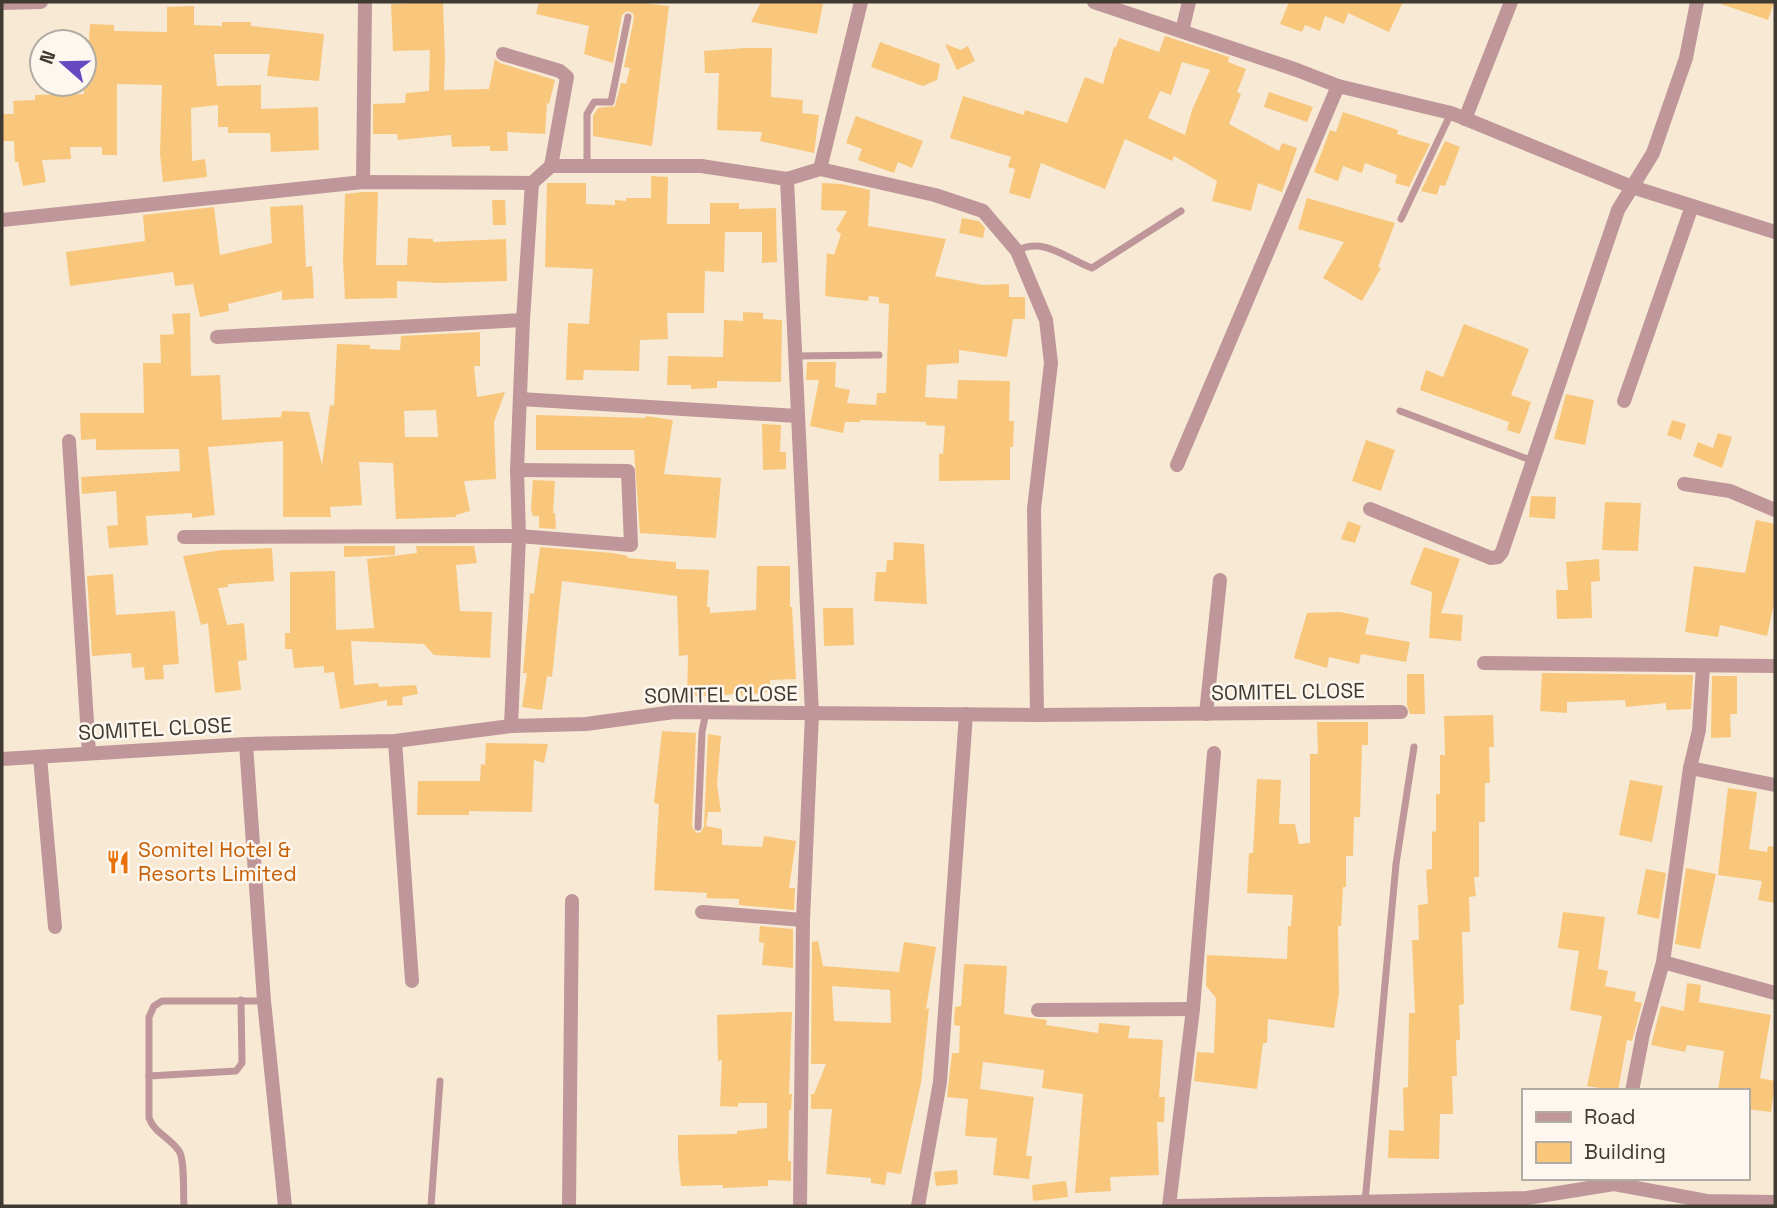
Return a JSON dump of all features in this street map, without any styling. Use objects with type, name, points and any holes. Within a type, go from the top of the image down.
[{"type":"street","points":[[2,3],[41,2]]},
{"type":"street","points":[[363,182],[365,2]]},
{"type":"street","points":[[820,169],[861,2]]},
{"type":"street","points":[[1094,2],[1297,69],[1338,86],[1458,116],[1632,187],[1775,232]]},
{"type":"street","points":[[1182,31],[1189,2]]},
{"type":"street","points":[[1458,116],[1511,2]]},
{"type":"street","points":[[1370,509],[1491,558],[1498,557],[1503,552],[1618,210],[1653,153],[1686,58],[1697,2]]},
{"type":"street","points":[[2,220],[363,182],[532,183],[551,166],[567,76],[560,71],[503,54]]},
{"type":"street","points":[[1177,465],[1338,86]]},
{"type":"street","points":[[551,166],[701,166],[787,179],[820,169],[935,195],[983,211],[1017,251],[1046,320],[1051,363],[1034,509],[1037,715]]},
{"type":"street","points":[[787,179],[812,714],[803,920],[800,1206]]},
{"type":"street","points":[[511,726],[519,536],[517,470],[532,183]]},
{"type":"street","points":[[1624,401],[1692,206]]},
{"type":"street","points":[[217,337],[523,320]]},
{"type":"street","points":[[520,399],[797,416]]},
{"type":"street","points":[[69,441],[89,753]]},
{"type":"street","points":[[184,537],[519,536],[631,545],[628,471],[517,470]]},
{"type":"street","points":[[1684,484],[1730,491],[1775,510]]},
{"type":"street","points":[[1206,714],[1220,580]]},
{"type":"street","points":[[1484,663],[1775,666]]},
{"type":"street","points":[[1632,1089],[1643,1034],[1663,962],[1690,768],[1699,730],[1703,666]]},
{"type":"street","name":"SOMITEL CLOSE","points":[[2,759],[246,744],[395,741],[511,726],[586,724],[674,712],[1037,715],[1401,712]]},
{"type":"street","points":[[918,1206],[940,1082],[966,714]]},
{"type":"street","points":[[395,741],[412,981]]},
{"type":"street","points":[[246,744],[264,1000],[285,1206]]},
{"type":"street","points":[[1169,1206],[1193,1009],[1214,753]]},
{"type":"street","points":[[40,757],[55,927]]},
{"type":"street","points":[[1690,768],[1775,785]]},
{"type":"street","points":[[569,1206],[572,901]]},
{"type":"street","points":[[702,912],[803,920]]},
{"type":"street","points":[[1663,962],[1775,993]]},
{"type":"street","points":[[1038,1010],[1193,1009]]},
{"type":"street","points":[[1178,1206],[1527,1198],[1615,1181],[1706,1204],[1775,1202]]},
{"type":"lane","points":[[587,167],[587,114],[594,102],[611,102],[628,18]]},
{"type":"lane","points":[[1401,219],[1458,116]]},
{"type":"lane","points":[[1017,251],[1027,245],[1048,247],[1092,268],[1181,211]]},
{"type":"lane","points":[[794,356],[879,355]]},
{"type":"lane","points":[[1400,411],[1532,461]]},
{"type":"lane","points":[[698,827],[702,732],[706,712]]},
{"type":"lane","points":[[1365,1202],[1396,864],[1414,747]]},
{"type":"lane","points":[[149,1076],[236,1071],[242,1063],[241,1000]]},
{"type":"lane","points":[[184,1206],[182,1159],[179,1151],[153,1128],[149,1118],[149,1017],[154,1006],[162,1001],[264,1000]]},
{"type":"lane","points":[[432,1206],[440,1081]]},
{"type":"building","points":[[443,2],[444,90],[489,89],[495,59],[500,63],[555,80],[549,104],[547,103],[545,134],[507,132],[508,151],[490,151],[490,146],[452,147],[451,135],[398,140],[397,134],[373,134],[373,104],[405,103],[406,93],[429,91],[430,50],[393,51],[391,4]]},
{"type":"building","points":[[539,2],[634,2],[669,6],[652,146],[593,136],[593,116],[598,108],[615,106],[621,83],[626,84],[630,68],[624,67],[633,13],[627,11],[622,15],[613,63],[584,54],[589,26],[536,14]]},
{"type":"building","points":[[761,2],[823,4],[817,34],[751,22]]},
{"type":"building","points":[[1289,2],[1403,2],[1389,32],[1348,13],[1344,24],[1325,16],[1320,31],[1305,25],[1302,32],[1280,24]]},
{"type":"building","points":[[1721,2],[1774,2],[1768,20]]},
{"type":"building","points":[[194,6],[194,25],[222,26],[222,22],[251,22],[251,26],[324,34],[319,81],[267,76],[270,54],[214,54],[217,86],[261,85],[261,109],[318,107],[319,150],[271,152],[270,133],[228,133],[228,127],[218,127],[218,105],[191,108],[192,161],[205,159],[207,177],[163,182],[160,153],[162,85],[117,84],[117,155],[102,155],[102,147],[70,147],[71,159],[42,160],[46,182],[23,186],[18,162],[15,162],[14,141],[2,141],[2,114],[14,114],[13,101],[35,98],[98,98],[98,28],[90,28],[90,24],[114,25],[114,31],[167,32],[167,7]]},
{"type":"building","points":[[1165,36],[1229,57],[1228,62],[1246,69],[1237,92],[1241,94],[1229,124],[1279,151],[1282,143],[1297,148],[1282,192],[1258,183],[1251,211],[1212,201],[1217,181],[1174,156],[1172,161],[1125,139],[1105,189],[1041,163],[1030,199],[1009,193],[1015,169],[1008,167],[1011,157],[950,138],[963,96],[1024,115],[1025,110],[1067,123],[1085,77],[1103,84],[1119,38],[1159,52]],"holes":[[[1182,62],[1210,70],[1192,110],[1185,135],[1148,118],[1160,91],[1171,95]]]},
{"type":"building","points":[[880,42],[940,64],[937,80],[923,86],[871,67]]},
{"type":"building","points":[[945,44],[961,50],[968,46],[975,61],[957,70]]},
{"type":"building","points":[[772,48],[771,97],[803,100],[802,113],[819,115],[814,153],[760,141],[762,132],[717,130],[719,73],[705,73],[704,51]]},
{"type":"building","points":[[1269,92],[1313,107],[1307,122],[1264,107]]},
{"type":"building","points":[[1343,112],[1430,144],[1409,187],[1395,183],[1397,175],[1365,163],[1362,173],[1343,166],[1338,181],[1314,172],[1330,130],[1336,132]]},
{"type":"building","points":[[856,116],[923,141],[912,168],[898,162],[894,173],[858,160],[862,149],[846,143]]},
{"type":"building","points":[[1445,141],[1460,147],[1445,186],[1440,185],[1437,195],[1421,191]]},
{"type":"building","points":[[651,176],[668,177],[667,224],[710,224],[710,203],[739,203],[739,209],[776,208],[777,262],[762,263],[762,232],[725,232],[724,272],[705,271],[704,313],[667,313],[668,339],[640,340],[639,371],[584,370],[583,380],[566,380],[568,323],[589,324],[593,269],[545,267],[547,183],[586,183],[586,204],[615,205],[615,200],[651,198]]},
{"type":"building","points":[[822,183],[870,190],[868,226],[946,239],[935,276],[983,285],[1009,284],[1009,297],[1025,297],[1025,319],[1013,319],[1007,357],[959,350],[959,363],[927,365],[925,397],[957,399],[958,380],[1010,381],[1009,421],[1014,421],[1013,447],[1010,447],[1010,480],[939,481],[939,454],[943,454],[945,426],[926,425],[926,422],[860,420],[845,422],[843,433],[810,426],[819,380],[806,380],[807,362],[836,362],[835,387],[850,390],[847,403],[876,405],[877,393],[886,393],[889,304],[879,303],[879,297],[869,296],[868,301],[825,296],[827,253],[834,255],[841,234],[836,230],[847,211],[821,210]]},
{"type":"building","points":[[378,192],[376,265],[407,265],[408,238],[433,239],[433,242],[506,239],[507,281],[397,281],[397,298],[345,299],[345,194]]},
{"type":"building","points":[[1307,198],[1395,223],[1378,267],[1381,268],[1362,301],[1323,278],[1344,242],[1298,229]]},
{"type":"building","points":[[492,200],[505,200],[506,225],[493,225]]},
{"type":"building","points":[[303,205],[306,267],[312,266],[314,298],[282,300],[282,291],[228,304],[229,311],[200,317],[193,284],[175,286],[173,272],[70,286],[66,252],[145,241],[143,215],[214,207],[220,255],[272,243],[270,207]]},
{"type":"building","points":[[962,218],[979,221],[985,228],[983,238],[959,233]]},
{"type":"building","points":[[743,312],[763,313],[763,319],[782,320],[781,382],[717,381],[717,388],[691,389],[691,385],[667,385],[668,356],[723,357],[724,320],[743,321]]},
{"type":"building","points":[[190,313],[191,376],[220,375],[222,420],[281,417],[282,411],[309,412],[322,465],[330,405],[334,406],[337,344],[370,345],[370,349],[400,350],[401,336],[480,332],[480,366],[474,366],[477,397],[505,392],[494,422],[496,479],[464,481],[470,511],[456,517],[396,519],[393,463],[359,462],[362,505],[330,507],[331,517],[283,517],[283,441],[208,447],[215,515],[192,518],[192,513],[146,516],[148,545],[109,548],[107,526],[118,525],[116,491],[82,494],[81,477],[180,471],[179,449],[96,450],[96,439],[81,440],[80,413],[144,413],[143,363],[161,363],[160,335],[174,334],[172,314]],"holes":[[[436,410],[438,437],[405,437],[404,411]]]},
{"type":"building","points":[[1464,324],[1529,349],[1511,395],[1531,402],[1520,434],[1507,430],[1509,422],[1420,390],[1426,370],[1443,377]]},
{"type":"building","points":[[1566,394],[1594,400],[1585,445],[1554,439]]},
{"type":"building","points":[[536,415],[646,416],[673,420],[664,474],[721,478],[716,538],[640,533],[634,450],[536,450]]},
{"type":"building","points":[[1672,420],[1686,424],[1681,440],[1667,435]]},
{"type":"building","points":[[762,424],[781,425],[780,452],[786,452],[786,469],[763,470]]},
{"type":"building","points":[[1718,433],[1732,437],[1722,468],[1693,456],[1698,442],[1713,448]]},
{"type":"building","points":[[1366,440],[1395,450],[1381,491],[1352,481]]},
{"type":"building","points":[[533,480],[555,481],[553,513],[556,529],[539,528],[539,516],[533,516]]},
{"type":"building","points":[[1531,496],[1556,497],[1555,519],[1529,517]]},
{"type":"building","points":[[1605,502],[1641,503],[1638,551],[1602,550]]},
{"type":"building","points":[[1756,520],[1775,524],[1775,599],[1767,636],[1720,625],[1718,637],[1685,632],[1694,566],[1745,573]]},
{"type":"building","points":[[1348,521],[1361,526],[1355,543],[1341,539]]},
{"type":"building","points":[[894,542],[924,544],[927,604],[874,601],[876,572],[886,572],[887,560],[893,560]]},
{"type":"building","points":[[344,546],[395,546],[395,555],[344,557]]},
{"type":"building","points":[[416,546],[474,546],[477,563],[456,565],[460,611],[492,612],[490,658],[434,655],[424,644],[351,641],[354,685],[416,685],[418,694],[402,697],[403,705],[387,706],[387,700],[340,709],[334,672],[324,673],[324,666],[294,668],[292,649],[285,649],[285,633],[290,633],[290,572],[335,571],[336,630],[374,628],[367,559],[417,553]]},
{"type":"building","points":[[540,547],[612,553],[628,556],[627,558],[676,562],[676,569],[709,570],[707,607],[710,607],[710,613],[756,610],[757,566],[790,566],[790,607],[796,679],[770,680],[770,691],[742,697],[741,693],[687,696],[688,655],[679,656],[677,596],[562,581],[552,677],[547,676],[542,710],[522,707],[527,673],[523,673],[530,593],[534,594]]},
{"type":"building","points":[[1424,547],[1460,559],[1441,613],[1463,615],[1461,641],[1429,638],[1432,592],[1410,584]]},
{"type":"building","points":[[272,548],[274,581],[228,584],[228,587],[218,588],[227,625],[244,623],[247,660],[238,661],[241,690],[215,693],[208,623],[201,625],[183,556],[223,550]]},
{"type":"building","points":[[1599,559],[1600,581],[1591,582],[1592,618],[1557,619],[1556,590],[1568,590],[1566,562]]},
{"type":"building","points":[[113,574],[116,615],[175,611],[179,664],[163,665],[164,679],[145,680],[144,667],[132,668],[131,653],[92,656],[87,576]]},
{"type":"building","points":[[823,608],[853,608],[854,645],[824,646]]},
{"type":"building","points":[[1340,612],[1369,618],[1365,634],[1410,642],[1406,662],[1361,654],[1359,664],[1329,657],[1327,668],[1294,658],[1307,613]]},
{"type":"building","points":[[1542,673],[1693,675],[1691,709],[1666,710],[1666,703],[1626,707],[1625,700],[1567,702],[1567,713],[1540,711]]},
{"type":"building","points":[[1407,674],[1424,674],[1425,714],[1410,714],[1407,705]]},
{"type":"building","points":[[1712,676],[1737,676],[1737,714],[1730,714],[1731,737],[1711,738]]},
{"type":"building","points":[[1493,715],[1494,747],[1489,747],[1490,783],[1485,783],[1485,822],[1479,822],[1479,877],[1474,877],[1476,896],[1469,897],[1470,932],[1462,932],[1464,1004],[1459,1005],[1457,1076],[1452,1076],[1453,1114],[1440,1114],[1439,1159],[1388,1158],[1389,1130],[1404,1131],[1403,1088],[1408,1087],[1409,1013],[1415,1013],[1412,940],[1419,940],[1418,905],[1428,904],[1426,870],[1432,869],[1436,794],[1440,794],[1440,755],[1445,755],[1444,716]]},
{"type":"building","points":[[1317,722],[1368,722],[1368,745],[1362,745],[1360,817],[1354,817],[1353,856],[1346,856],[1346,887],[1343,887],[1341,926],[1338,926],[1339,993],[1334,1028],[1268,1019],[1267,1043],[1263,1043],[1257,1089],[1194,1081],[1197,1052],[1214,1053],[1216,998],[1206,986],[1207,955],[1287,959],[1293,895],[1247,893],[1249,853],[1253,853],[1257,779],[1281,780],[1279,824],[1295,824],[1299,844],[1310,843],[1310,754],[1318,754]]},
{"type":"building","points":[[662,731],[696,733],[692,827],[697,833],[704,827],[708,734],[721,736],[717,784],[721,812],[708,812],[706,826],[722,829],[722,845],[762,847],[764,836],[796,841],[789,888],[795,888],[794,910],[739,905],[739,899],[706,898],[707,893],[654,890],[659,804],[654,803]]},
{"type":"building","points":[[486,743],[548,744],[544,763],[534,760],[532,812],[469,811],[469,815],[417,815],[418,781],[480,781],[481,764],[485,765]]},
{"type":"building","points":[[1630,780],[1663,786],[1652,842],[1619,835]]},
{"type":"building","points":[[1728,788],[1757,792],[1749,849],[1767,852],[1768,846],[1775,847],[1775,903],[1758,900],[1762,881],[1718,875]]},
{"type":"building","points":[[1686,868],[1716,874],[1700,949],[1675,944]]},
{"type":"building","points":[[1646,869],[1666,873],[1659,919],[1637,914]]},
{"type":"building","points":[[1563,912],[1605,917],[1598,969],[1608,971],[1605,986],[1636,992],[1634,1001],[1642,1003],[1632,1041],[1627,1040],[1618,1089],[1587,1086],[1602,1016],[1570,1010],[1579,951],[1558,948]]},
{"type":"building","points":[[760,926],[793,929],[793,968],[762,965],[764,943],[759,942]]},
{"type":"building","points":[[818,941],[823,966],[899,972],[904,942],[936,947],[926,1009],[929,1008],[921,1083],[901,1174],[887,1172],[885,1185],[871,1183],[871,1178],[826,1174],[832,1109],[811,1109],[811,1094],[814,1094],[826,1064],[811,1064],[812,942]],"holes":[[[832,986],[890,990],[891,1023],[834,1021]]]},
{"type":"building","points":[[964,964],[1007,966],[1004,1014],[1047,1020],[1046,1025],[1098,1033],[1099,1023],[1130,1026],[1128,1038],[1163,1040],[1159,1097],[1165,1097],[1164,1122],[1157,1122],[1159,1175],[1110,1177],[1111,1191],[1075,1193],[1083,1094],[1042,1088],[1044,1070],[983,1062],[980,1089],[1034,1097],[1026,1156],[1032,1156],[1029,1179],[993,1175],[997,1138],[965,1136],[968,1099],[947,1097],[952,1053],[959,1053],[960,1026],[954,1025],[955,1007],[961,1006]]},
{"type":"building","points":[[1687,983],[1701,985],[1699,1002],[1771,1015],[1760,1078],[1775,1081],[1771,1112],[1749,1109],[1749,1089],[1718,1089],[1724,1051],[1687,1045],[1685,1052],[1651,1045],[1661,1006],[1684,1011]]},
{"type":"building","points":[[792,1012],[789,1094],[792,1094],[788,1161],[791,1161],[791,1181],[768,1180],[768,1186],[681,1186],[678,1135],[737,1134],[737,1131],[767,1128],[767,1103],[738,1103],[738,1107],[720,1106],[722,1060],[718,1061],[717,1015]]},
{"type":"building","points":[[957,1170],[958,1184],[936,1186],[934,1172]]},
{"type":"building","points":[[1066,1181],[1068,1197],[1033,1201],[1032,1185]]},
{"type":"place","name":"Somitel Hotel & Resorts Limited","points":[[118,862]]}]
